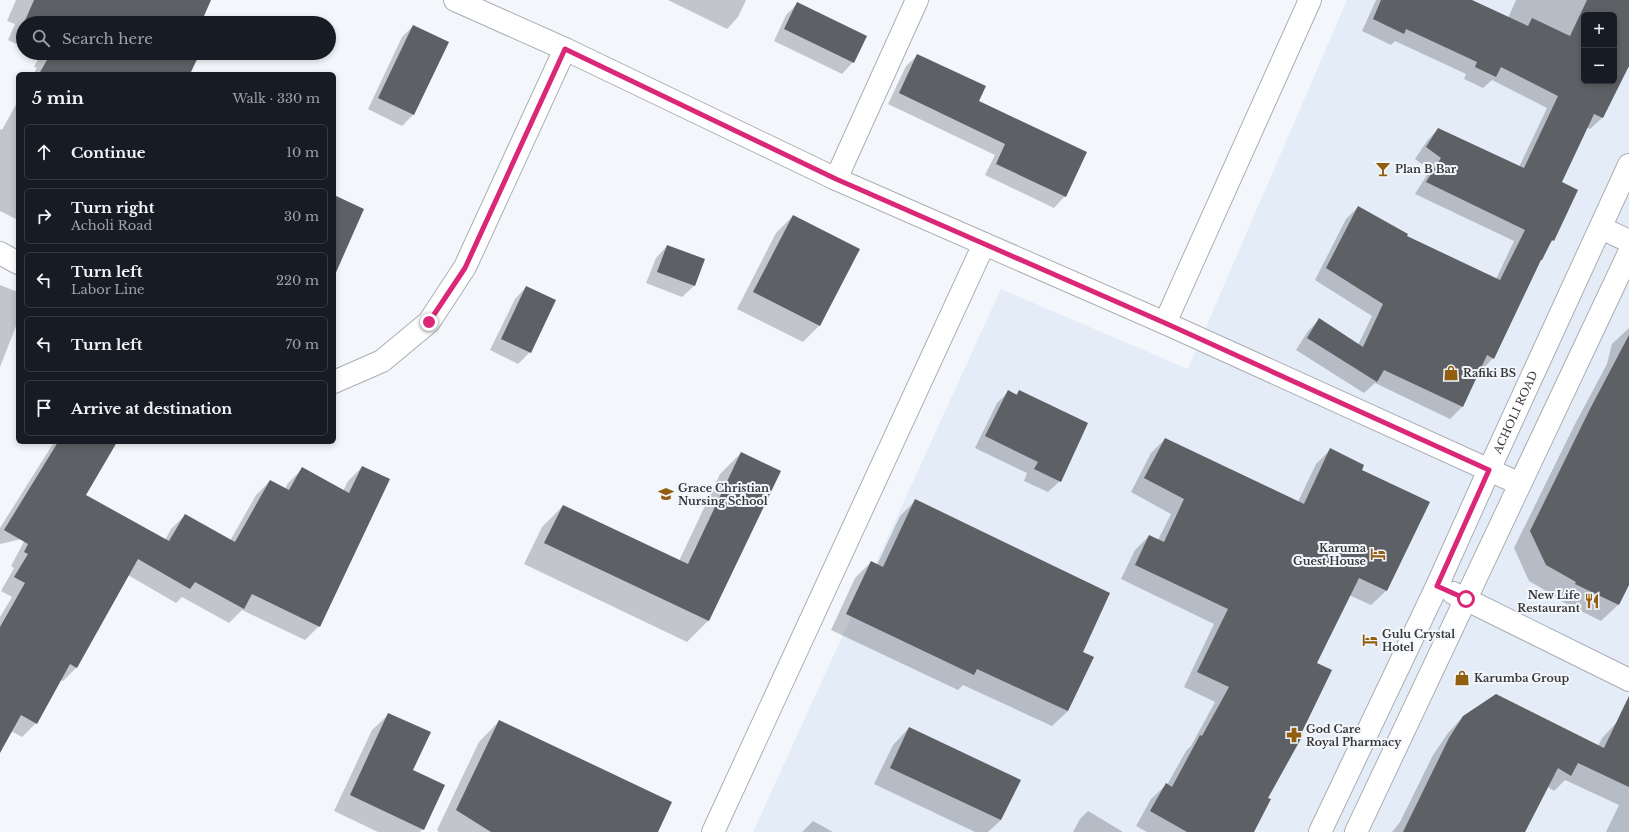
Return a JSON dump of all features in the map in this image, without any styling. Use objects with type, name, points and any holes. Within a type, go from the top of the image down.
[{"type":"street","points":[[455,0],[565,49],[836,179],[1165,323],[1520,484]]},
{"type":"street","points":[[836,179],[917,0]]},
{"type":"street","points":[[1165,323],[1310,0]]},
{"type":"street","points":[[336,381],[382,361],[429,322],[465,268],[565,49]]},
{"type":"street","name":"ACHOLI ROAD","points":[[1320,832],[1437,586],[1629,165]]},
{"type":"street","points":[[1601,228],[1629,241]]},
{"type":"street","points":[[713,832],[984,244]]},
{"type":"street","points":[[0,253],[16,262]]},
{"type":"street","points":[[1356,832],[1629,253]]},
{"type":"street","points":[[1437,586],[1629,680]]},
{"type":"shaded area","points":[[1347,0],[1629,0],[1629,832],[753,832],[1001,289],[1188,369]]},
{"type":"building","points":[[34,0],[211,0],[204,16],[27,16]]},
{"type":"building","points":[[1381,0],[1472,0],[1528,26],[1532,18],[1570,36],[1581,13],[1581,84],[1617,84],[1617,12],[1581,12],[1587,0],[1629,0],[1629,66],[1603,118],[1594,114],[1562,182],[1578,190],[1554,241],[1552,240],[1541,260],[1494,359],[1487,355],[1463,407],[1384,370],[1377,382],[1307,338],[1319,318],[1363,347],[1383,304],[1326,268],[1358,206],[1408,234],[1407,236],[1500,280],[1525,230],[1426,182],[1441,158],[1426,147],[1438,128],[1524,168],[1558,96],[1501,67],[1496,77],[1475,67],[1477,62],[1406,29],[1404,34],[1373,19]]},
{"type":"building","points":[[797,2],[867,36],[854,63],[784,29]]},
{"type":"building","points":[[413,25],[449,42],[414,115],[378,98]]},
{"type":"building","points":[[917,54],[986,86],[979,101],[1087,152],[1066,197],[996,164],[1005,144],[899,93]]},
{"type":"building","points":[[47,60],[197,60],[191,72],[40,72]]},
{"type":"building","points":[[336,196],[364,209],[336,272]]},
{"type":"building","points":[[793,215],[860,249],[820,326],[753,292]]},
{"type":"building","points":[[667,245],[705,259],[695,286],[657,272]]},
{"type":"building","points":[[526,286],[556,300],[531,353],[501,339]]},
{"type":"building","points":[[1629,335],[1629,585],[1619,605],[1575,584],[1576,582],[1546,565],[1530,531],[1590,409]]},
{"type":"building","points":[[1008,390],[1017,395],[1019,390],[1088,423],[1061,482],[1034,469],[1038,462],[985,436]]},
{"type":"building","points":[[1165,438],[1304,504],[1330,448],[1364,465],[1362,470],[1430,502],[1387,591],[1359,578],[1317,663],[1332,670],[1301,734],[1303,735],[1268,798],[1271,799],[1254,832],[1187,832],[1150,811],[1166,783],[1172,787],[1200,735],[1202,736],[1229,687],[1197,672],[1228,609],[1135,565],[1149,535],[1164,542],[1184,499],[1144,478]]},
{"type":"building","points":[[57,444],[116,444],[86,495],[169,541],[185,514],[235,542],[270,480],[289,490],[302,467],[349,493],[362,466],[390,479],[320,627],[252,594],[244,609],[195,582],[190,589],[138,559],[77,668],[70,664],[37,724],[21,715],[0,753],[0,627],[25,583],[14,577],[28,554],[24,552],[28,544],[4,530]]},
{"type":"building","points":[[741,452],[781,471],[709,621],[544,543],[563,505],[688,564]]},
{"type":"building","points":[[915,499],[1110,593],[1083,652],[1094,657],[1068,711],[977,669],[974,675],[846,614],[871,561],[883,567]]},
{"type":"building","points":[[1496,694],[1604,748],[1629,696],[1629,787],[1578,763],[1571,776],[1558,768],[1525,832],[1403,832],[1449,738],[1463,716]]},
{"type":"building","points":[[388,713],[431,732],[413,770],[445,785],[424,830],[350,795]]},
{"type":"building","points":[[499,720],[672,802],[658,832],[491,832],[456,810]]},
{"type":"building","points":[[909,727],[1021,780],[1001,820],[890,768]]},
{"type":"place","name":"Plan B Bar","points":[[1383,169]]},
{"type":"place","name":"Rafiki BS","points":[[1451,373]]},
{"type":"place","name":"Grace Christian Nursing School","points":[[666,494]]},
{"type":"place","name":"Karuma Guest House","points":[[1378,554]]},
{"type":"place","name":"New Life Restaurant","points":[[1592,601]]},
{"type":"place","name":"Gulu Crystal Hotel","points":[[1370,640]]},
{"type":"place","name":"Karumba Group","points":[[1462,678]]},
{"type":"place","name":"God Care Royal Pharmacy","points":[[1294,735]]},
{"type":"route","points":[[429,322],[465,268],[565,49],[836,179],[1165,323],[1489,470],[1437,586],[1466,599]]}]
